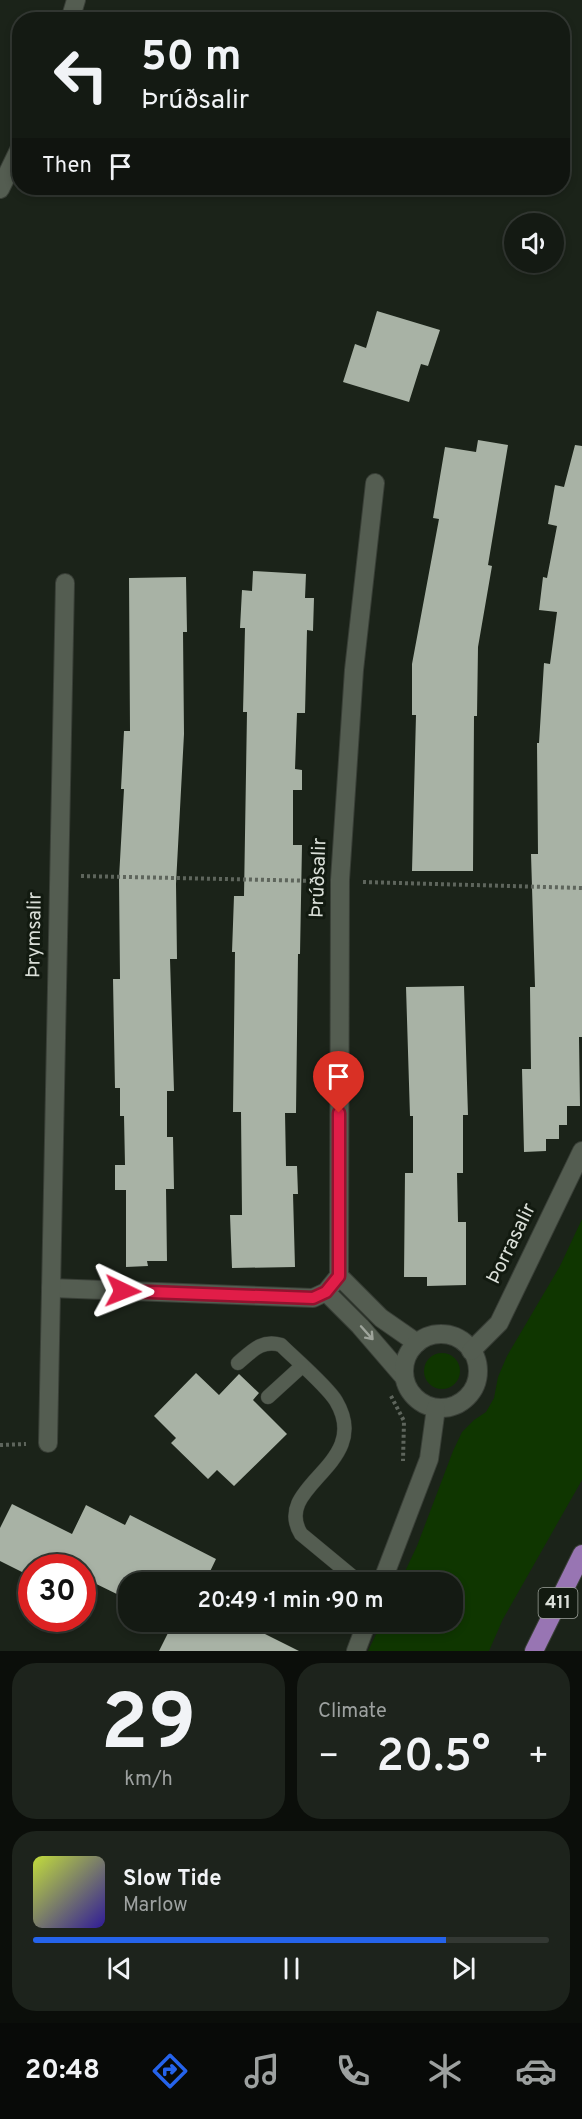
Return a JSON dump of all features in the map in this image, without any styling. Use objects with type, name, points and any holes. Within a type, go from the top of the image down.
[{"type":"main road","name":"411","points":[[534,1651],[582,1554]]},
{"type":"street","points":[[0,189],[12,164]]},
{"type":"street","name":"Þrúðsalir","points":[[339,1276],[340,880],[354,670],[375,483]]},
{"type":"street","name":"Þrymsalir","points":[[48,1443],[64,583]]},
{"type":"street","name":"Þorrasalir","points":[[471,1351],[499,1323],[582,1150]]},
{"type":"street","points":[[51,1288],[313,1298],[326,1292],[339,1276],[381,1318],[417,1343]]},
{"type":"street","points":[[326,1292],[360,1326],[404,1377],[408,1389],[425,1405],[448,1408],[468,1397],[475,1386],[478,1374],[477,1362],[463,1342],[452,1336],[428,1337],[417,1343],[409,1353],[404,1377]]},
{"type":"street","points":[[386,1572],[429,1459],[436,1408]]},
{"type":"street","points":[[356,1651],[363,1632]]},
{"type":"lane","points":[[238,1363],[260,1345],[273,1343],[280,1345],[334,1399],[341,1412],[344,1426],[338,1453],[296,1506],[294,1515],[301,1534],[347,1572]]},
{"type":"lane","points":[[268,1397],[302,1366]]},
{"type":"path","points":[[59,876],[296,882]]},
{"type":"path","points":[[397,884],[582,888]]},
{"type":"path","points":[[390,1394],[404,1421],[403,1463]]},
{"type":"green space","points":[[582,1219],[582,1480],[503,1619],[489,1651],[368,1651],[377,1632],[463,1632],[463,1572],[405,1572],[462,1432],[486,1412],[494,1398],[498,1377],[507,1356],[560,1266]]},
{"type":"green space","points":[[442,1353],[455,1358],[460,1371],[455,1384],[442,1389],[429,1384],[424,1371],[429,1358]]},
{"type":"building","points":[[377,311],[440,330],[428,366],[421,364],[409,402],[343,382],[355,344],[366,348]]},
{"type":"building","points":[[478,440],[508,445],[488,565],[492,566],[478,647],[477,716],[474,716],[473,871],[412,871],[416,715],[412,715],[412,664],[439,519],[433,518],[445,447],[476,452]]},
{"type":"building","points":[[575,445],[582,446],[580,1106],[567,1106],[567,1125],[559,1125],[559,1139],[546,1139],[546,1151],[524,1152],[522,1069],[531,1069],[530,987],[535,987],[531,854],[538,854],[537,743],[539,743],[544,663],[550,664],[557,612],[539,610],[543,577],[547,578],[557,526],[548,524],[555,485],[564,487]]},
{"type":"building","points":[[253,571],[306,574],[305,598],[314,598],[313,631],[307,630],[305,713],[297,713],[295,769],[302,770],[302,790],[293,790],[293,845],[302,845],[300,954],[298,954],[296,1113],[285,1113],[286,1166],[297,1166],[298,1194],[293,1194],[295,1267],[232,1268],[230,1215],[242,1215],[241,1112],[233,1112],[235,952],[232,952],[234,896],[244,896],[247,712],[243,712],[245,628],[240,628],[242,590],[252,591]]},
{"type":"building","points":[[186,577],[187,632],[183,632],[184,734],[176,884],[177,959],[170,959],[174,1091],[167,1091],[167,1137],[173,1137],[174,1189],[166,1189],[167,1261],[147,1261],[148,1266],[126,1267],[126,1190],[115,1190],[115,1165],[125,1165],[124,1116],[120,1116],[120,1088],[115,1088],[113,979],[120,979],[119,878],[124,789],[121,789],[124,731],[130,731],[129,578]]},
{"type":"building","points":[[464,986],[468,1115],[463,1115],[463,1173],[457,1173],[458,1222],[466,1222],[466,1285],[427,1286],[427,1277],[404,1277],[405,1173],[413,1173],[413,1116],[410,1116],[406,987]]},
{"type":"building","points":[[196,1373],[219,1395],[239,1374],[259,1393],[253,1400],[287,1434],[234,1486],[217,1470],[208,1479],[171,1443],[176,1438],[154,1416]]},
{"type":"building","points":[[12,1504],[72,1534],[86,1505],[125,1525],[130,1515],[216,1559],[210,1572],[118,1572],[118,1595],[96,1584],[96,1554],[18,1554],[18,1570],[0,1561],[0,1528]]},
{"type":"building","points":[[168,1632],[261,1632],[299,1651],[159,1651]]},
{"type":"route","points":[[123,1291],[313,1298],[326,1292],[339,1276],[339,1113]]}]
